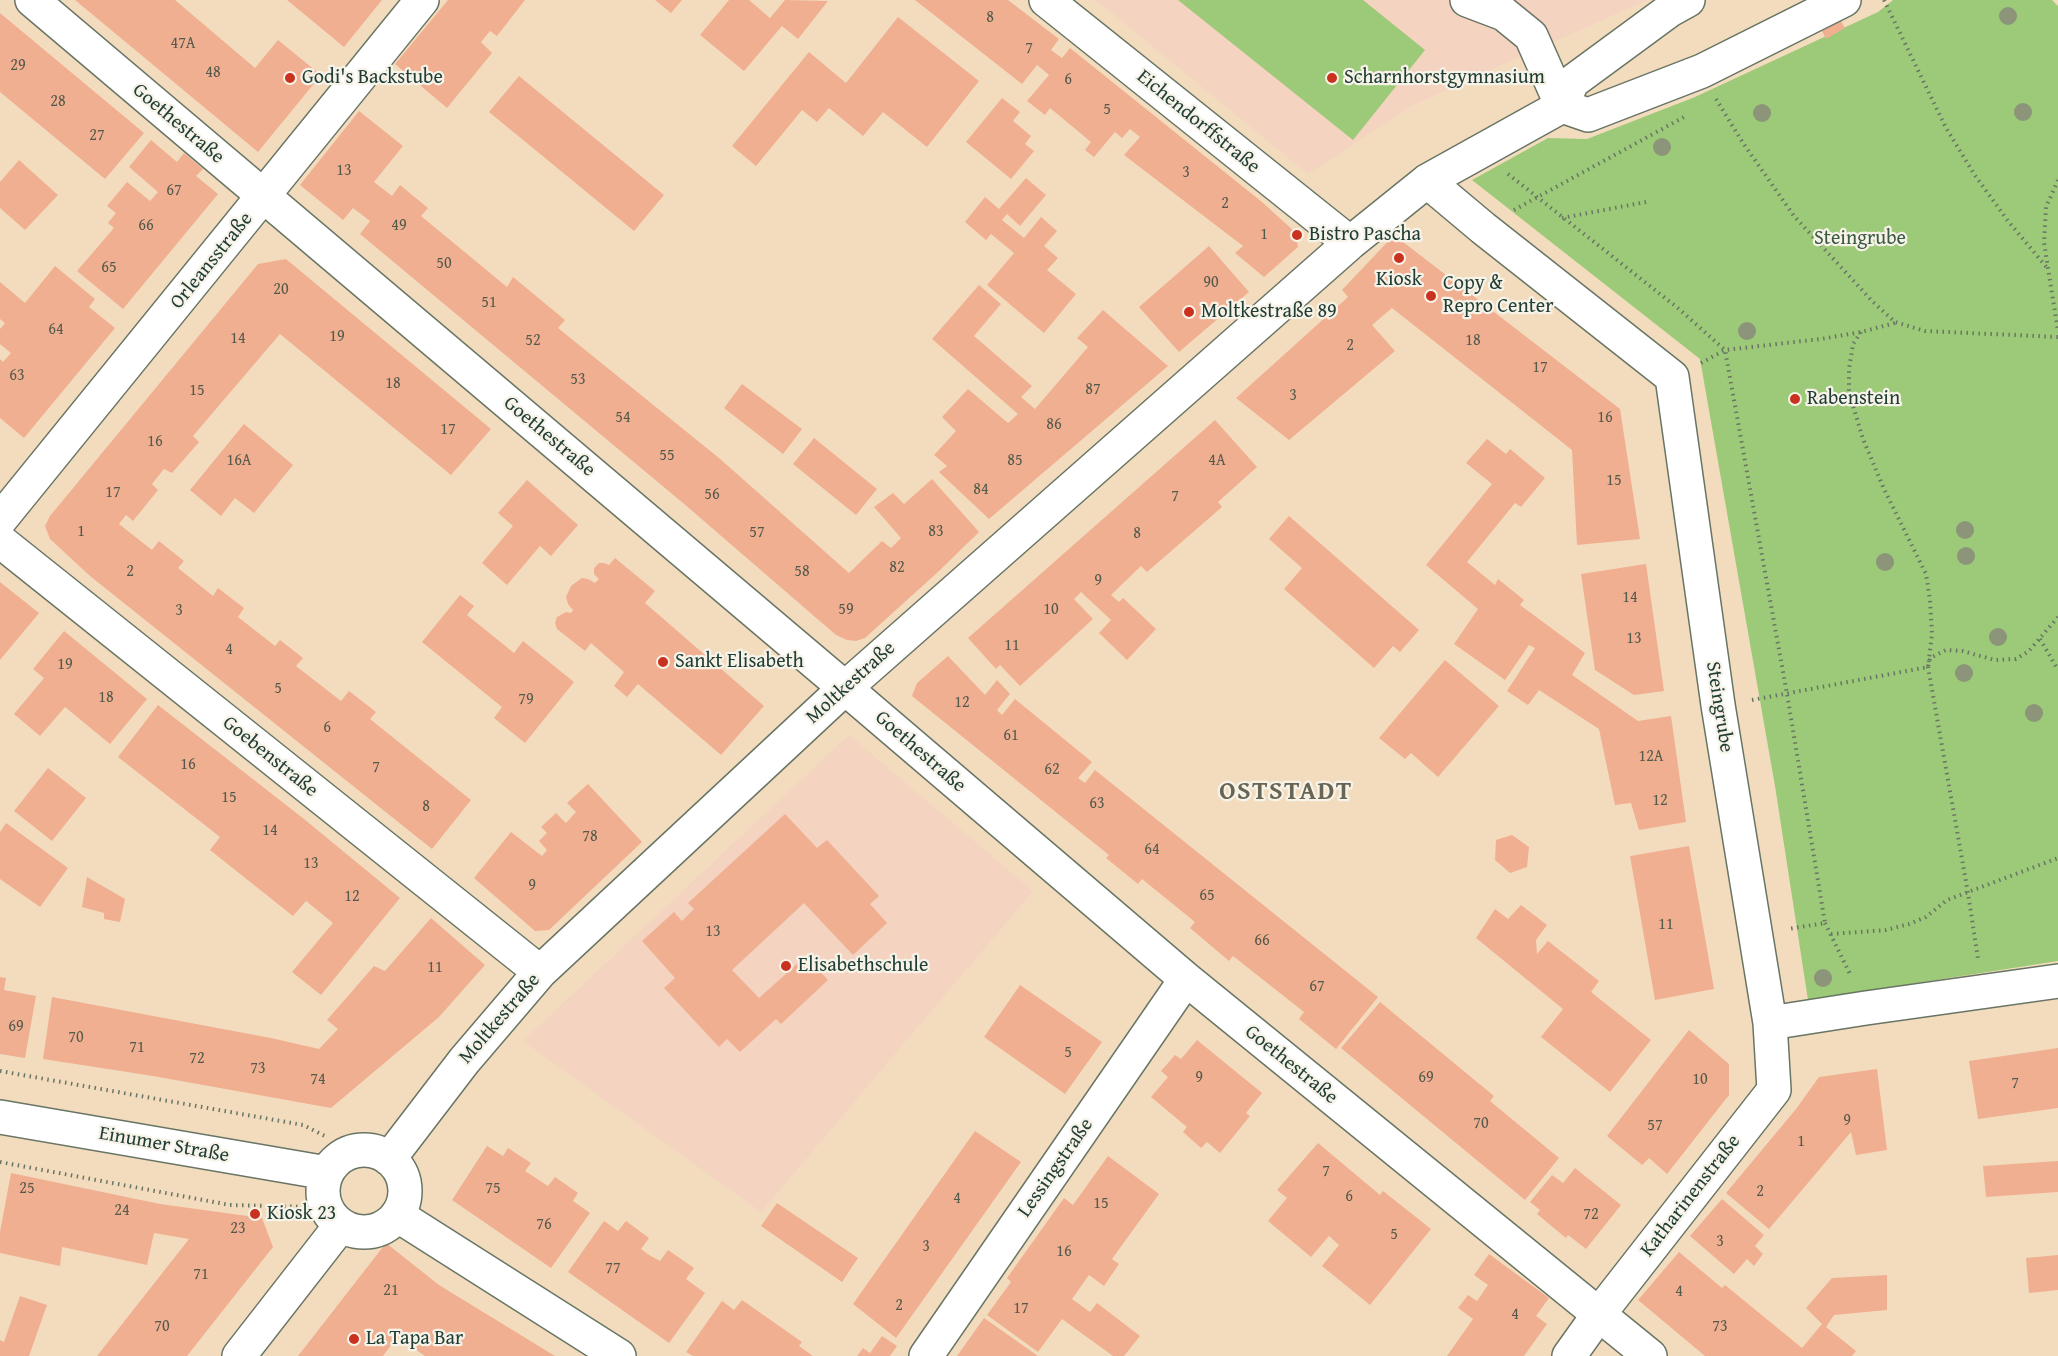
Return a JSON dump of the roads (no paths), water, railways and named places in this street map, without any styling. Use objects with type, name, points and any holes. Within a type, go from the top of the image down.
[{"type":"street","name":"Goethestraße","points":[[32,0],[1186,979],[1650,1356]]},
{"type":"street","name":"Orleansstraße","points":[[0,520],[423,0]]},
{"type":"street","name":"Eichendorffstraße","points":[[1046,0],[1350,243]]},
{"type":"street","points":[[1467,0],[1504,14],[1531,36],[1562,106],[1588,115],[1709,85],[1844,0]]},
{"type":"street","points":[[1350,243],[1427,181],[1562,106],[1572,82],[1670,10],[1688,0]]},
{"type":"street","name":"Steingrube","points":[[1427,181],[1672,377],[1718,705],[1770,1023]]},
{"type":"street","name":"Moltkestraße","points":[[389,1159],[464,1061],[540,972],[845,688],[1350,243]]},
{"type":"street","name":"Goebenstraße","points":[[0,541],[540,972]]},
{"type":"street","name":"Lessingstraße","points":[[926,1356],[1186,979]]},
{"type":"street","points":[[1770,1023],[2058,981]]},
{"type":"street","name":"Katharinenstraße","points":[[1569,1356],[1599,1314],[1774,1090],[1770,1023]]},
{"type":"street","name":"Einumer Straße","points":[[0,1117],[327,1173]]},
{"type":"street","points":[[367,1150],[389,1159],[398,1168],[403,1179],[404,1203],[397,1215],[384,1227],[366,1233],[353,1231],[334,1216],[323,1196],[327,1173],[343,1156],[355,1152],[367,1150]]},
{"type":"street","points":[[397,1215],[619,1356]]},
{"type":"street","points":[[239,1356],[334,1216]]},
{"type":"place","name":"Godi's Backstube","points":[[290,78]]},
{"type":"place","name":"Scharnhorstgymnasium","points":[[1332,78]]},
{"type":"place","name":"Bistro Pascha","points":[[1297,235]]},
{"type":"place","name":"Kiosk","points":[[1399,258]]},
{"type":"place","name":"Copy & Repro Center","points":[[1431,296]]},
{"type":"place","name":"Moltkestraße 89","points":[[1189,312]]},
{"type":"place","name":"Rabenstein","points":[[1795,399]]},
{"type":"place","name":"Sankt Elisabeth","points":[[663,662]]},
{"type":"place","name":"Elisabethschule","points":[[786,966]]},
{"type":"place","name":"Kiosk 23","points":[[255,1214]]},
{"type":"place","name":"La Tapa Bar","points":[[354,1339]]},
{"type":"district","name":"OSTSTADT","points":[[1286,792]]}]
